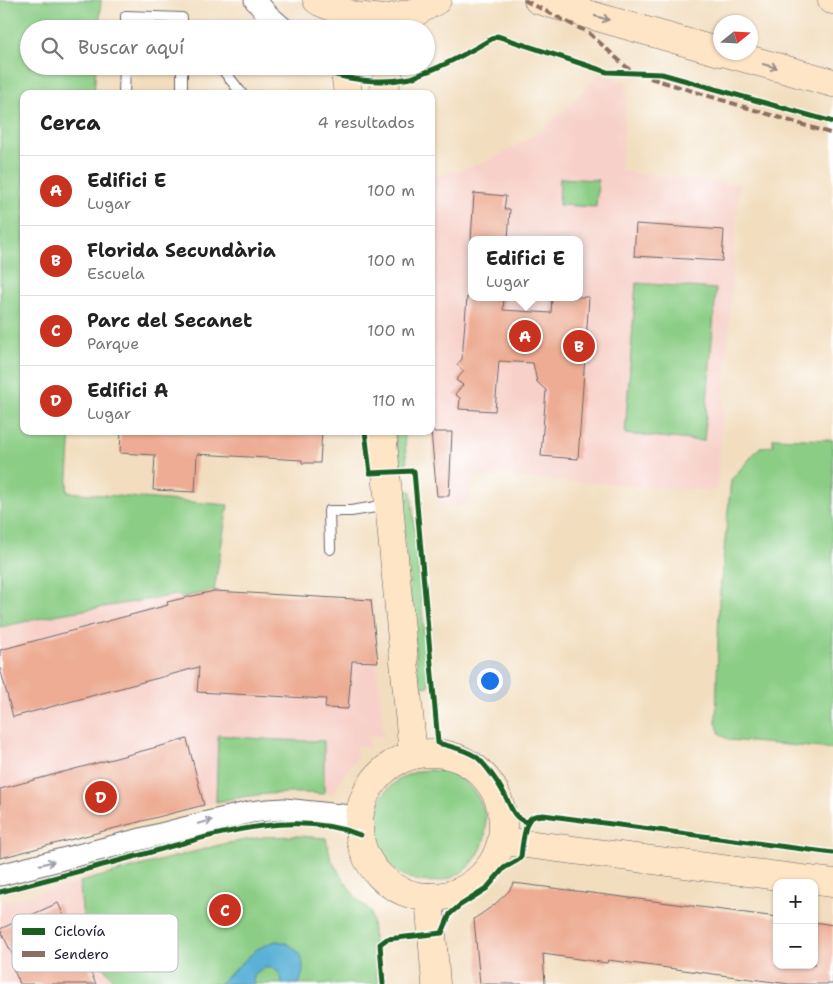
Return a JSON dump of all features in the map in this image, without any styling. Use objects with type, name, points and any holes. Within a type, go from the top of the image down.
[{"type":"street","points":[[255,0],[274,20]]},
{"type":"street","points":[[538,0],[713,49]]},
{"type":"street","points":[[318,1],[354,16],[385,19],[419,14]]},
{"type":"street","points":[[318,1],[326,20]]},
{"type":"street","points":[[751,60],[833,83]]},
{"type":"street","points":[[345,75],[347,90]]},
{"type":"street","points":[[384,90],[388,75]]},
{"type":"street","points":[[382,435],[413,755]]},
{"type":"street","points":[[434,752],[454,756],[473,766],[488,781],[499,799],[504,820],[502,841],[488,871],[461,891],[445,896],[429,897],[414,895],[399,889],[386,880],[375,870],[365,852],[360,833],[362,806],[373,782],[391,765],[413,755],[434,752]]},
{"type":"street","points":[[0,875],[251,812],[284,810],[360,817]]},
{"type":"street","points":[[502,841],[833,883]]},
{"type":"street","points":[[429,897],[436,984]]},
{"type":"lane","points":[[126,20],[126,16],[182,18]]},
{"type":"lane","points":[[124,90],[125,75]]},
{"type":"lane","points":[[182,75],[182,90]]},
{"type":"lane","points":[[227,75],[239,90]]},
{"type":"lane","points":[[330,549],[329,511],[351,511],[389,505]]},
{"type":"shaded area","points":[[598,74],[627,82],[621,171],[739,185],[717,491],[471,475],[468,507],[438,506],[432,435],[435,435],[435,176],[484,162],[514,147],[544,128],[563,112]]},
{"type":"shaded area","points":[[214,591],[371,600],[384,737],[369,737],[370,747],[356,746],[357,758],[342,777],[333,794],[292,792],[243,796],[0,858],[0,627],[59,614],[176,595],[182,597]]},
{"type":"shaded area","points":[[80,882],[83,914],[12,914],[12,972],[108,972],[117,984],[0,984],[0,903]]},
{"type":"green space","points":[[0,0],[101,0],[100,20],[20,20],[20,75],[95,75],[94,90],[20,90],[20,435],[71,435],[67,492],[228,505],[214,591],[182,597],[176,595],[60,614],[0,627]]},
{"type":"green space","points":[[560,178],[598,180],[596,207],[559,205]]},
{"type":"green space","points":[[636,283],[716,289],[704,441],[625,434]]},
{"type":"green space","points":[[395,435],[404,435],[407,465],[398,466]]},
{"type":"green space","points":[[773,438],[833,440],[833,749],[729,740],[720,734],[716,723],[719,601],[731,480],[760,447],[773,446]]},
{"type":"green space","points":[[400,491],[411,491],[429,686],[419,687]]},
{"type":"green space","points":[[218,735],[271,740],[324,741],[324,794],[269,794],[216,802]]},
{"type":"green space","points":[[430,770],[451,774],[470,786],[482,805],[486,826],[482,847],[470,866],[451,878],[430,882],[409,878],[390,866],[378,847],[374,826],[378,805],[390,786],[409,774]]},
{"type":"green space","points":[[298,836],[326,838],[331,859],[341,876],[356,898],[371,912],[378,984],[117,984],[108,972],[178,972],[178,914],[83,914],[80,882],[223,844],[263,837]]},
{"type":"water","points":[[275,941],[290,945],[301,957],[303,969],[299,984],[282,984],[281,977],[277,972],[268,968],[258,972],[254,977],[253,984],[219,984],[257,949]]},
{"type":"building","points":[[474,193],[506,196],[504,209],[510,209],[508,236],[471,236]]},
{"type":"building","points":[[636,224],[724,230],[722,261],[634,256]]},
{"type":"building","points":[[467,297],[468,301],[504,301],[503,310],[551,313],[552,301],[583,301],[583,297],[589,297],[578,459],[541,456],[546,390],[537,382],[533,363],[499,361],[495,411],[459,409],[460,398],[455,394],[463,385],[456,380],[464,371],[457,365],[462,359]]},
{"type":"building","points":[[435,432],[452,432],[449,496],[437,496],[431,435],[435,435]]},
{"type":"building","points":[[121,435],[322,435],[320,463],[302,463],[302,460],[197,454],[195,492],[153,490],[155,455],[120,453]]},
{"type":"building","points":[[214,591],[371,600],[378,662],[352,661],[348,709],[325,708],[326,699],[197,692],[199,667],[13,717],[0,668],[0,650],[168,605],[167,602]]},
{"type":"building","points":[[187,739],[204,805],[0,858],[0,789]]},
{"type":"building","points":[[514,883],[773,916],[773,969],[818,969],[818,923],[833,925],[833,984],[789,984],[608,960],[607,963],[543,954],[545,984],[480,984],[474,919],[508,892]]},
{"type":"building","points":[[58,903],[63,914],[33,914]]},
{"type":"building","points":[[12,924],[12,954],[0,929]]},
{"type":"building","points":[[15,972],[90,972],[96,984],[20,984]]},
{"type":"marked path","points":[[524,0],[589,33],[633,73]]},
{"type":"marked path","points":[[650,78],[833,134]]},
{"type":"cycle path","points":[[435,68],[464,55],[497,36],[607,72],[662,74],[833,122]]},
{"type":"cycle path","points":[[338,75],[372,81],[398,80],[418,75]]},
{"type":"cycle path","points":[[365,435],[370,473],[414,471],[438,743],[466,751],[475,756],[497,782],[517,817],[527,822]]},
{"type":"cycle path","points":[[383,984],[380,944],[387,939],[442,933],[450,914],[486,889],[504,868],[521,857],[527,825],[534,816],[543,815],[833,853]]},
{"type":"cycle path","points":[[0,892],[246,828],[305,824],[333,827],[360,835]]},
{"type":"place","name":"Edifici E","points":[[525,336]]},
{"type":"place","name":"Florida Secundària","points":[[579,346]]},
{"type":"place","name":"Edifici A","points":[[101,797]]},
{"type":"place","name":"Parc del Secanet","points":[[225,910]]}]
